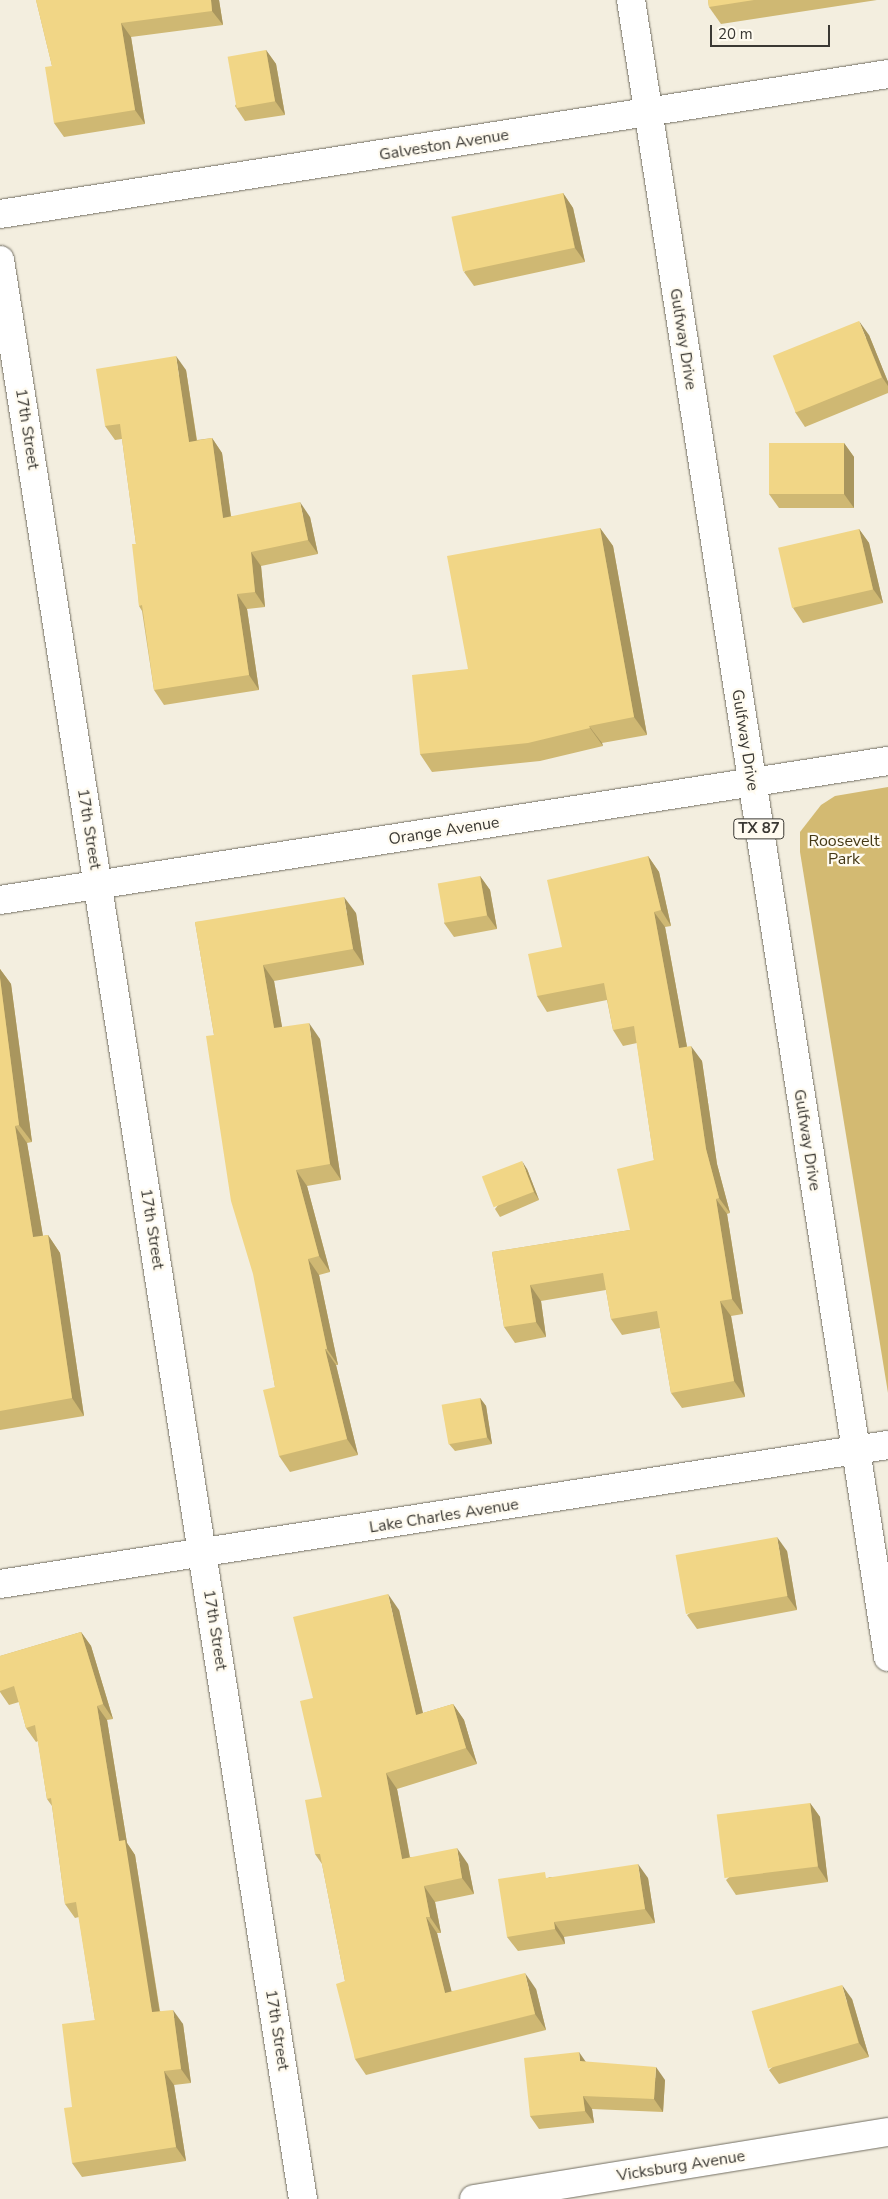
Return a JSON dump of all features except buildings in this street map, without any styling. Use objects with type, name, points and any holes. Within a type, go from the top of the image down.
[{"type":"street","name":"Gulfway Drive","points":[[630,0],[888,1657]]},
{"type":"street","name":"Galveston Avenue","points":[[0,214],[888,74]]},
{"type":"street","name":"17th Street","points":[[0,260],[303,2199]]},
{"type":"street","name":"Orange Avenue","points":[[0,900],[888,761]]},
{"type":"street","name":"Lake Charles Avenue","points":[[0,1584],[888,1445]]},
{"type":"street","name":"Vicksburg Avenue","points":[[474,2199],[888,2132]]},
{"type":"green space","name":"Roosevelt Park","points":[[888,787],[888,1393],[800,852],[800,832],[821,805],[835,796]]}]
